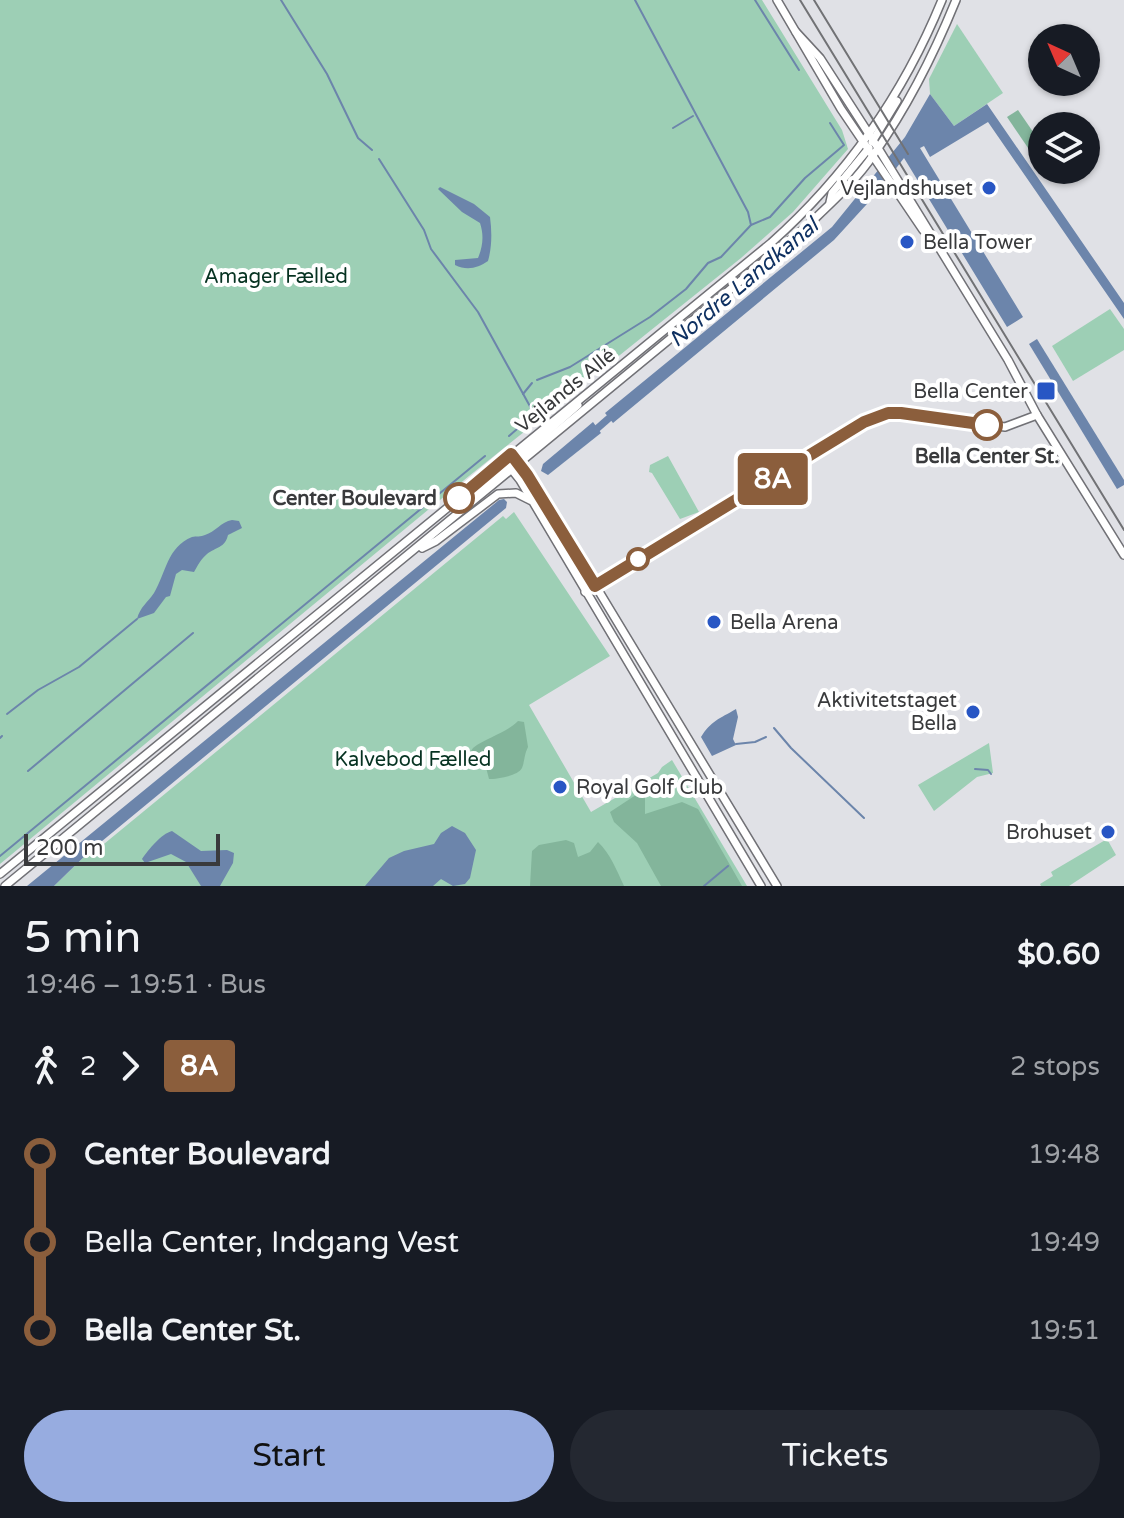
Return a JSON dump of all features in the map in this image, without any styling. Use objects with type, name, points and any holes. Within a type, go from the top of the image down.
[{"type":"street","points":[[777,0],[1008,360],[1037,415],[1124,555]]},
{"type":"street","name":"Vejlands Allé","points":[[5,886],[512,470],[513,459],[589,391],[801,216],[871,149],[871,137],[898,100],[897,93],[927,38],[942,0]]},
{"type":"street","name":"Vejlands Allé","points":[[0,874],[513,459],[795,237],[829,204],[907,105],[927,68],[956,0]]},
{"type":"street","points":[[796,32],[820,58],[871,137],[871,149]]},
{"type":"street","points":[[585,592],[864,422],[888,413],[901,413],[1005,427],[1037,415]]},
{"type":"street","points":[[513,459],[512,470],[761,886]]},
{"type":"street","points":[[513,459],[595,586],[777,886]]},
{"type":"street","name":"Vejlands Allé","points":[[413,552],[436,541],[502,492],[516,493],[531,501]]},
{"type":"green space","name":"Amager Fælled","points":[[0,0],[762,0],[842,130],[848,149],[793,212],[741,258],[469,476],[0,864]]},
{"type":"green space","points":[[957,24],[1003,93],[954,126],[930,94],[929,79]]},
{"type":"green space","points":[[1018,110],[1028,125],[1028,148],[1007,117]]},
{"type":"green space","points":[[1110,309],[1124,329],[1124,350],[1073,381],[1052,346]]},
{"type":"green space","points":[[668,456],[699,512],[680,519],[649,472],[650,465]]},
{"type":"green space","name":"Kalvebod Fælled","points":[[514,512],[610,656],[529,705],[591,812],[658,773],[672,760],[747,886],[54,886],[90,851],[93,853],[503,516],[506,519]]},
{"type":"green space","points":[[518,721],[524,722],[528,747],[522,768],[512,775],[489,779],[483,756],[479,757],[471,751]]},
{"type":"green space","points":[[989,743],[993,773],[977,777],[934,811],[918,785]]},
{"type":"green space","points":[[645,789],[645,814],[682,802],[698,809],[742,886],[661,886],[637,843],[614,822],[610,812]]},
{"type":"green space","points":[[1107,839],[1116,855],[1069,886],[1041,886],[1053,876],[1051,872]]},
{"type":"green space","points":[[566,840],[574,843],[578,857],[590,852],[598,842],[610,857],[624,886],[530,886],[532,851],[539,845]]},
{"type":"water","name":"Nordre Landkanal","points":[[930,94],[954,126],[987,104],[1028,164],[1028,180],[988,122],[930,157],[924,146],[920,148],[1023,317],[1007,327],[904,158],[834,240],[613,423],[605,413],[832,227],[905,137]]},
{"type":"water","name":"Nordre Landkanal","points":[[1031,184],[1042,184],[1124,303],[1124,319]]},
{"type":"water","points":[[440,187],[474,204],[490,217],[488,261],[468,268],[455,265],[455,260],[478,258],[481,227],[438,189]]},
{"type":"water","points":[[1037,339],[1124,480],[1124,485],[1117,489],[1029,344]]},
{"type":"water","points":[[593,422],[601,433],[548,475],[541,471],[543,464]]},
{"type":"water","points":[[504,499],[506,508],[90,851],[54,886],[27,886],[499,500]]},
{"type":"water","points":[[232,520],[239,521],[242,528],[228,535],[222,545],[205,556],[194,572],[182,570],[176,574],[170,596],[154,613],[137,619],[177,547],[192,537],[209,534]]},
{"type":"water","points":[[736,709],[738,717],[733,739],[736,745],[712,756],[701,737],[712,724]]},
{"type":"water","points":[[452,826],[465,833],[476,850],[470,878],[465,884],[453,886],[441,879],[433,886],[365,886],[389,858],[434,844],[441,833]]},
{"type":"water","points":[[172,831],[201,851],[227,850],[234,853],[233,863],[220,886],[201,886],[186,862],[171,854],[145,863],[142,859],[152,847]]},
{"type":"waterway","points":[[281,0],[327,74],[358,138],[372,150]]},
{"type":"waterway","points":[[537,380],[570,367],[650,317],[686,289],[708,263],[721,257],[751,225],[748,212],[635,0]]},
{"type":"waterway","points":[[755,0],[799,70]]},
{"type":"waterway","points":[[673,128],[693,116]]},
{"type":"waterway","points":[[751,225],[770,217],[805,178],[844,145],[830,123]]},
{"type":"waterway","points":[[379,159],[424,230],[431,249],[478,312],[532,410],[532,416],[509,436]]},
{"type":"waterway","points":[[523,394],[532,383]]},
{"type":"waterway","name":"Nordre Landkanal","points":[[592,433],[616,412]]},
{"type":"waterway","points":[[0,856],[485,456]]},
{"type":"waterway","points":[[7,714],[38,690],[79,667],[137,619]]},
{"type":"waterway","points":[[28,771],[193,633]]},
{"type":"waterway","points":[[774,728],[864,818]]},
{"type":"waterway","points":[[736,744],[766,737]]},
{"type":"waterway","points":[[975,769],[988,770],[991,774]]},
{"type":"waterway","points":[[704,886],[728,866]]},
{"type":"railway","points":[[800,0],[1124,530]]},
{"type":"railway","points":[[814,0],[908,154]]},
{"type":"bus line","name":"8A","points":[[459,498],[511,454],[595,586],[864,422],[888,413],[901,413],[987,425]]},
{"type":"place","name":"Vejlandshuset","points":[[989,188]]},
{"type":"place","name":"Bella Tower","points":[[907,242]]},
{"type":"place","name":"Bella Center","points":[[1046,391]]},
{"type":"place","name":"Bella Center St.","points":[[987,425]]},
{"type":"place","name":"Center Boulevard","points":[[459,498]]},
{"type":"place","name":"Bella Arena","points":[[714,622]]},
{"type":"place","name":"Aktivitetstaget Bella","points":[[973,712]]},
{"type":"place","name":"Royal Golf Club","points":[[560,787]]},
{"type":"place","name":"Brohuset","points":[[1108,832]]}]
